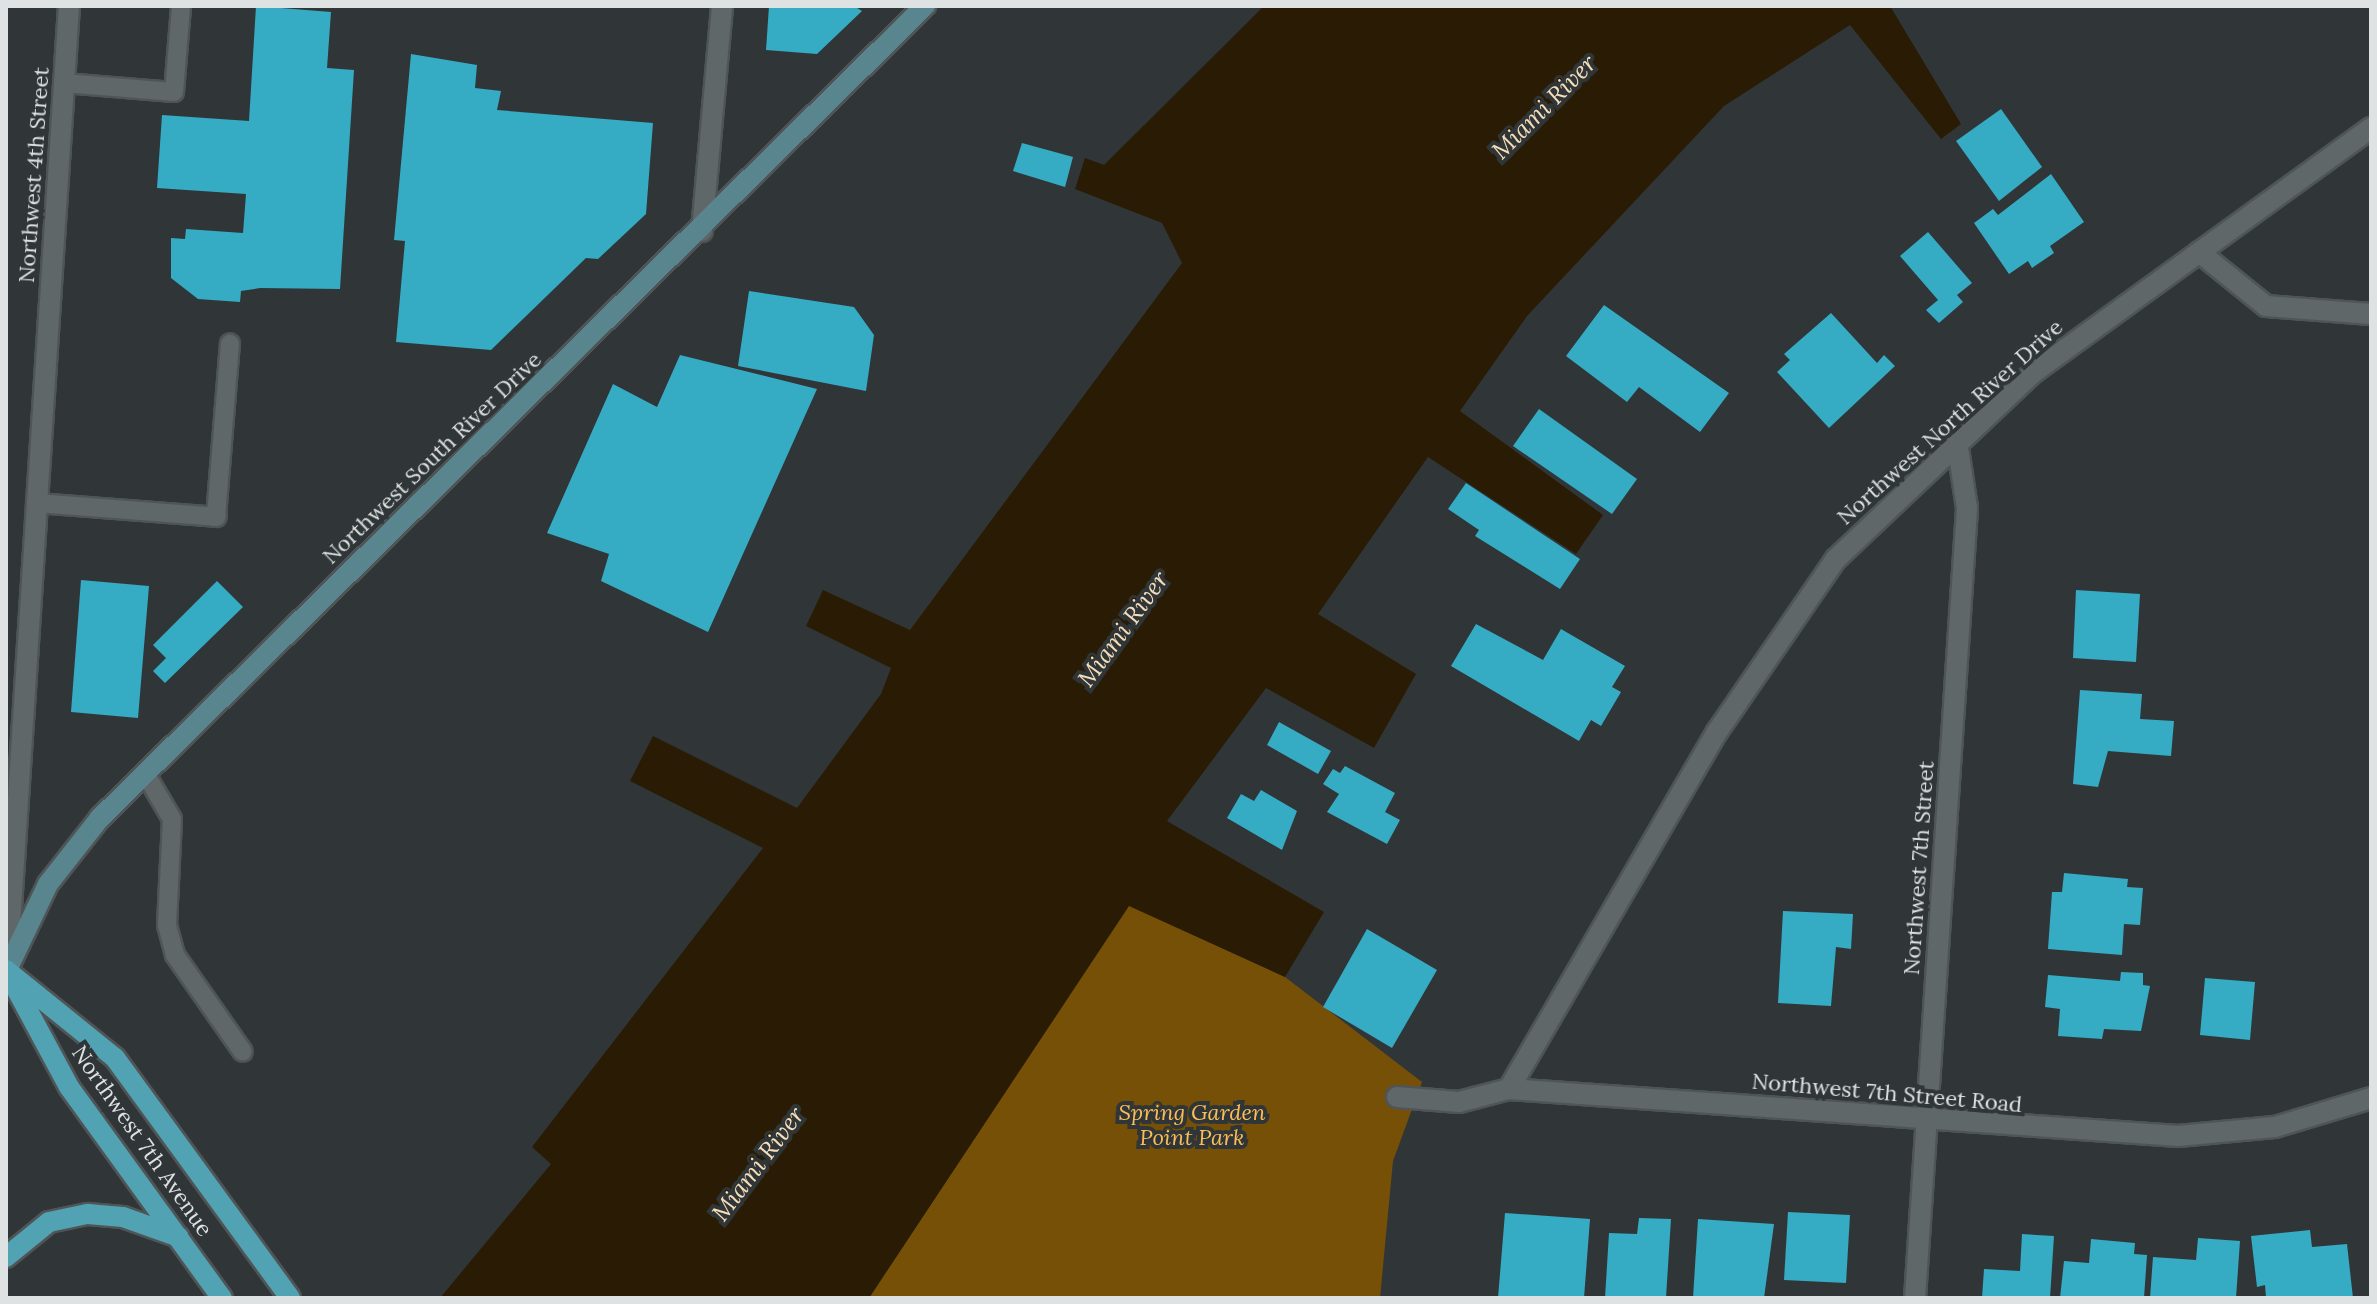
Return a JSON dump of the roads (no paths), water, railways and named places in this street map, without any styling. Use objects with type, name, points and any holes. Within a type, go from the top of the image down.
[{"type":"main road","name":"Northwest South River Drive","points":[[6,970],[48,884],[145,773],[702,231],[925,6]]},
{"type":"main road","name":"Northwest 7th Avenue","points":[[6,970],[69,1087],[222,1298]]},
{"type":"main road","name":"Northwest 7th Avenue","points":[[6,970],[115,1058],[290,1298]]},
{"type":"main road","points":[[6,1257],[49,1222],[88,1214],[123,1217],[179,1237]]},
{"type":"street","name":"Northwest 4th Street","points":[[6,970],[69,6]]},
{"type":"street","points":[[702,231],[722,6]]},
{"type":"street","name":"Northwest North River Drive","points":[[1509,1089],[1767,654],[1836,559],[2034,372],[2371,128]]},
{"type":"street","points":[[2199,252],[2266,306],[2371,314]]},
{"type":"street","name":"Northwest 7th Street","points":[[1915,1298],[1967,508],[1957,442]]},
{"type":"street","name":"Northwest 7th Street Road","points":[[1397,1097],[1459,1102],[1509,1089],[2193,1136],[2275,1127],[2371,1098]]},
{"type":"lane","points":[[64,83],[174,92],[181,6]]},
{"type":"lane","points":[[36,503],[216,517],[230,344]]},
{"type":"lane","points":[[145,773],[172,819],[167,925],[175,955],[243,1052]]},
{"type":"water","name":"Miami River","points":[[1264,6],[1890,6],[1961,124],[1941,139],[1850,25],[1724,106],[1527,316],[1460,411],[1603,515],[1576,554],[1428,457],[1318,614],[1416,674],[1374,748],[1266,688],[1167,821],[1324,912],[1285,977],[1129,906],[869,1298],[440,1298],[551,1164],[532,1147],[763,848],[630,781],[653,736],[797,808],[881,694],[891,668],[806,626],[823,590],[910,630],[1182,263],[1162,223],[1075,189],[1085,158],[1104,165]]},
{"type":"park label","name":"Spring Garden Point Park","points":[[1192,1124]]}]
